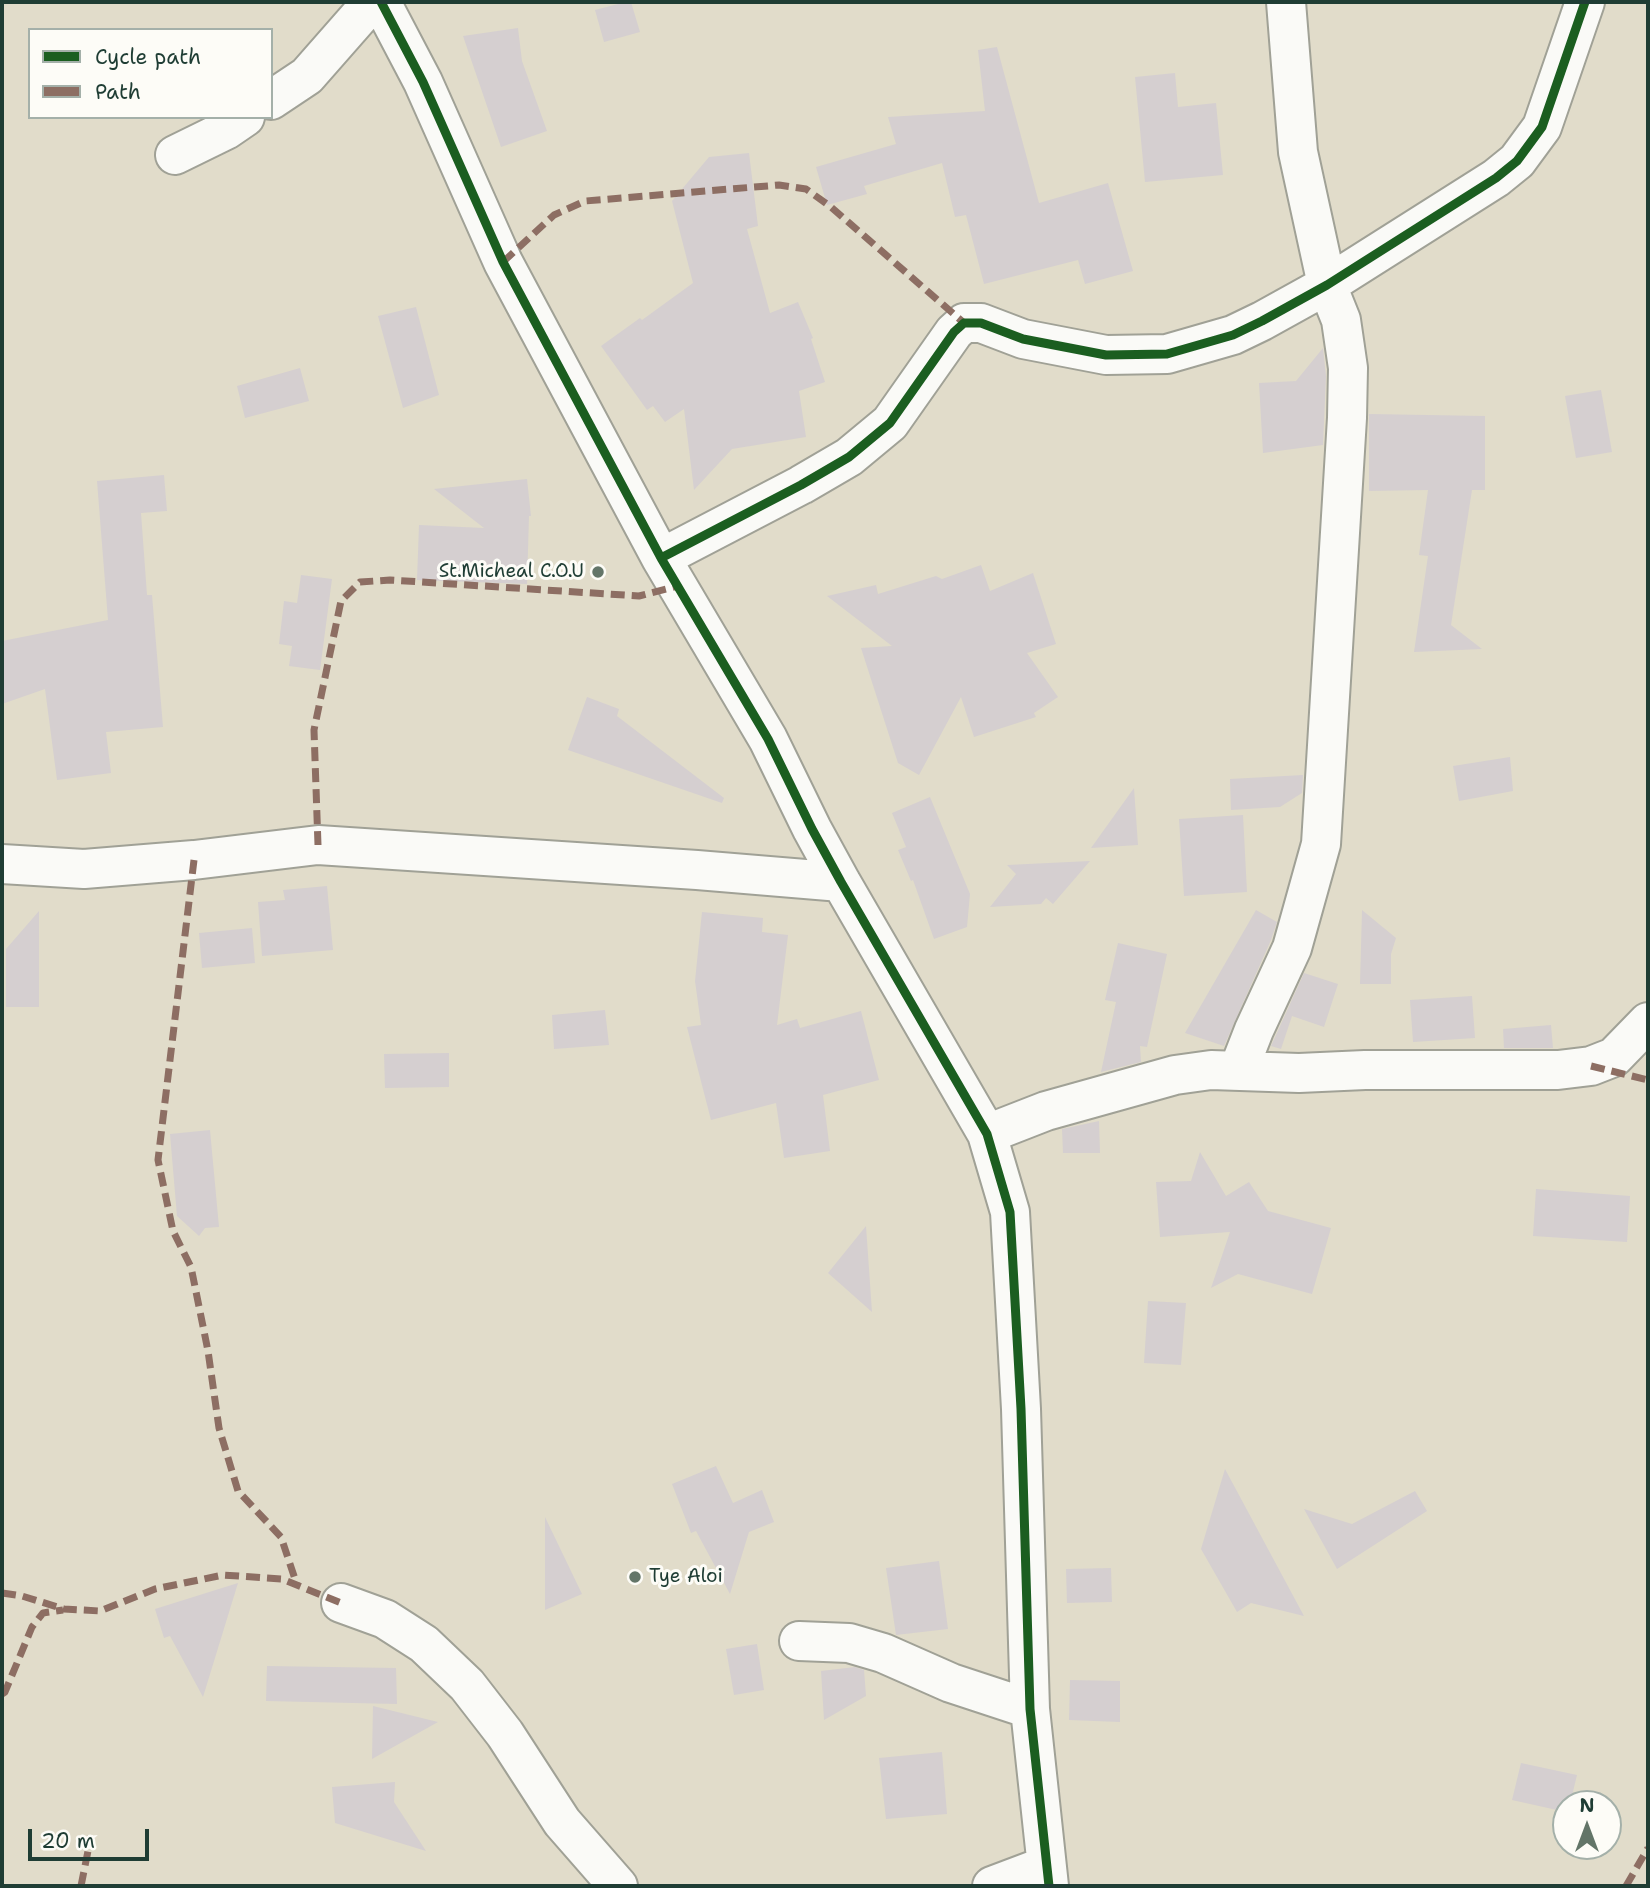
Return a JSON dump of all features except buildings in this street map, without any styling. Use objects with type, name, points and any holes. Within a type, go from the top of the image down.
[{"type":"street","points":[[273,99],[307,76],[372,2]]},
{"type":"street","points":[[381,2],[423,82],[503,262],[662,558],[768,739],[841,882],[987,1134],[1010,1212],[1021,1409],[1030,1709],[1047,1876],[992,1886]]},
{"type":"street","points":[[1238,1071],[1292,948],[1321,845],[1347,418],[1348,368],[1341,320],[1327,285],[1298,152],[1286,2]]},
{"type":"street","points":[[662,558],[849,457],[890,423],[954,332],[964,323],[981,323],[1023,339],[1106,355],[1167,354],[1234,335],[1327,285],[1496,178],[1517,161],[1542,127],[1586,2]]},
{"type":"street","points":[[175,155],[242,119]]},
{"type":"street","points":[[2,864],[84,869],[194,860],[318,845],[841,882]]},
{"type":"street","points":[[987,1134],[1046,1111],[1175,1075],[1211,1070],[1299,1073],[1569,1069],[1591,1066],[1614,1057],[1648,1022]]},
{"type":"street","points":[[341,1603],[385,1619],[424,1644],[467,1685],[505,1734],[562,1822],[618,1886]]},
{"type":"street","points":[[799,1641],[849,1643],[883,1653],[951,1683],[1030,1709]]},
{"type":"marked path","points":[[503,262],[554,215],[585,201],[779,185],[806,189],[831,207],[964,323]]},
{"type":"marked path","points":[[318,845],[314,730],[341,601],[360,582],[390,580],[639,596],[678,586]]},
{"type":"marked path","points":[[194,860],[158,1160],[173,1231],[191,1267],[208,1351],[219,1428],[238,1491],[281,1537],[297,1585]]},
{"type":"marked path","points":[[1591,1066],[1648,1080]]},
{"type":"marked path","points":[[2,1593],[64,1609],[100,1611],[155,1589],[223,1575],[282,1579],[341,1603]]},
{"type":"marked path","points":[[2,1694],[32,1627],[43,1613],[63,1610]]},
{"type":"marked path","points":[[81,1886],[91,1836]]},
{"type":"marked path","points":[[1626,1886],[1648,1848]]},
{"type":"cycle path","points":[[381,2],[423,82],[503,262],[661,558],[768,739],[841,882],[987,1134],[1010,1212],[1021,1409],[1030,1709],[1049,1886]]},
{"type":"cycle path","points":[[661,558],[849,457],[890,423],[954,332],[964,323],[981,323],[1023,339],[1106,355],[1167,354],[1233,335],[1327,285],[1496,178],[1517,161],[1542,127],[1585,2]]},
{"type":"place","name":"St.Micheal C.O.U","points":[[598,572]]},
{"type":"place","name":"Tye Aloi","points":[[635,1577]]}]
